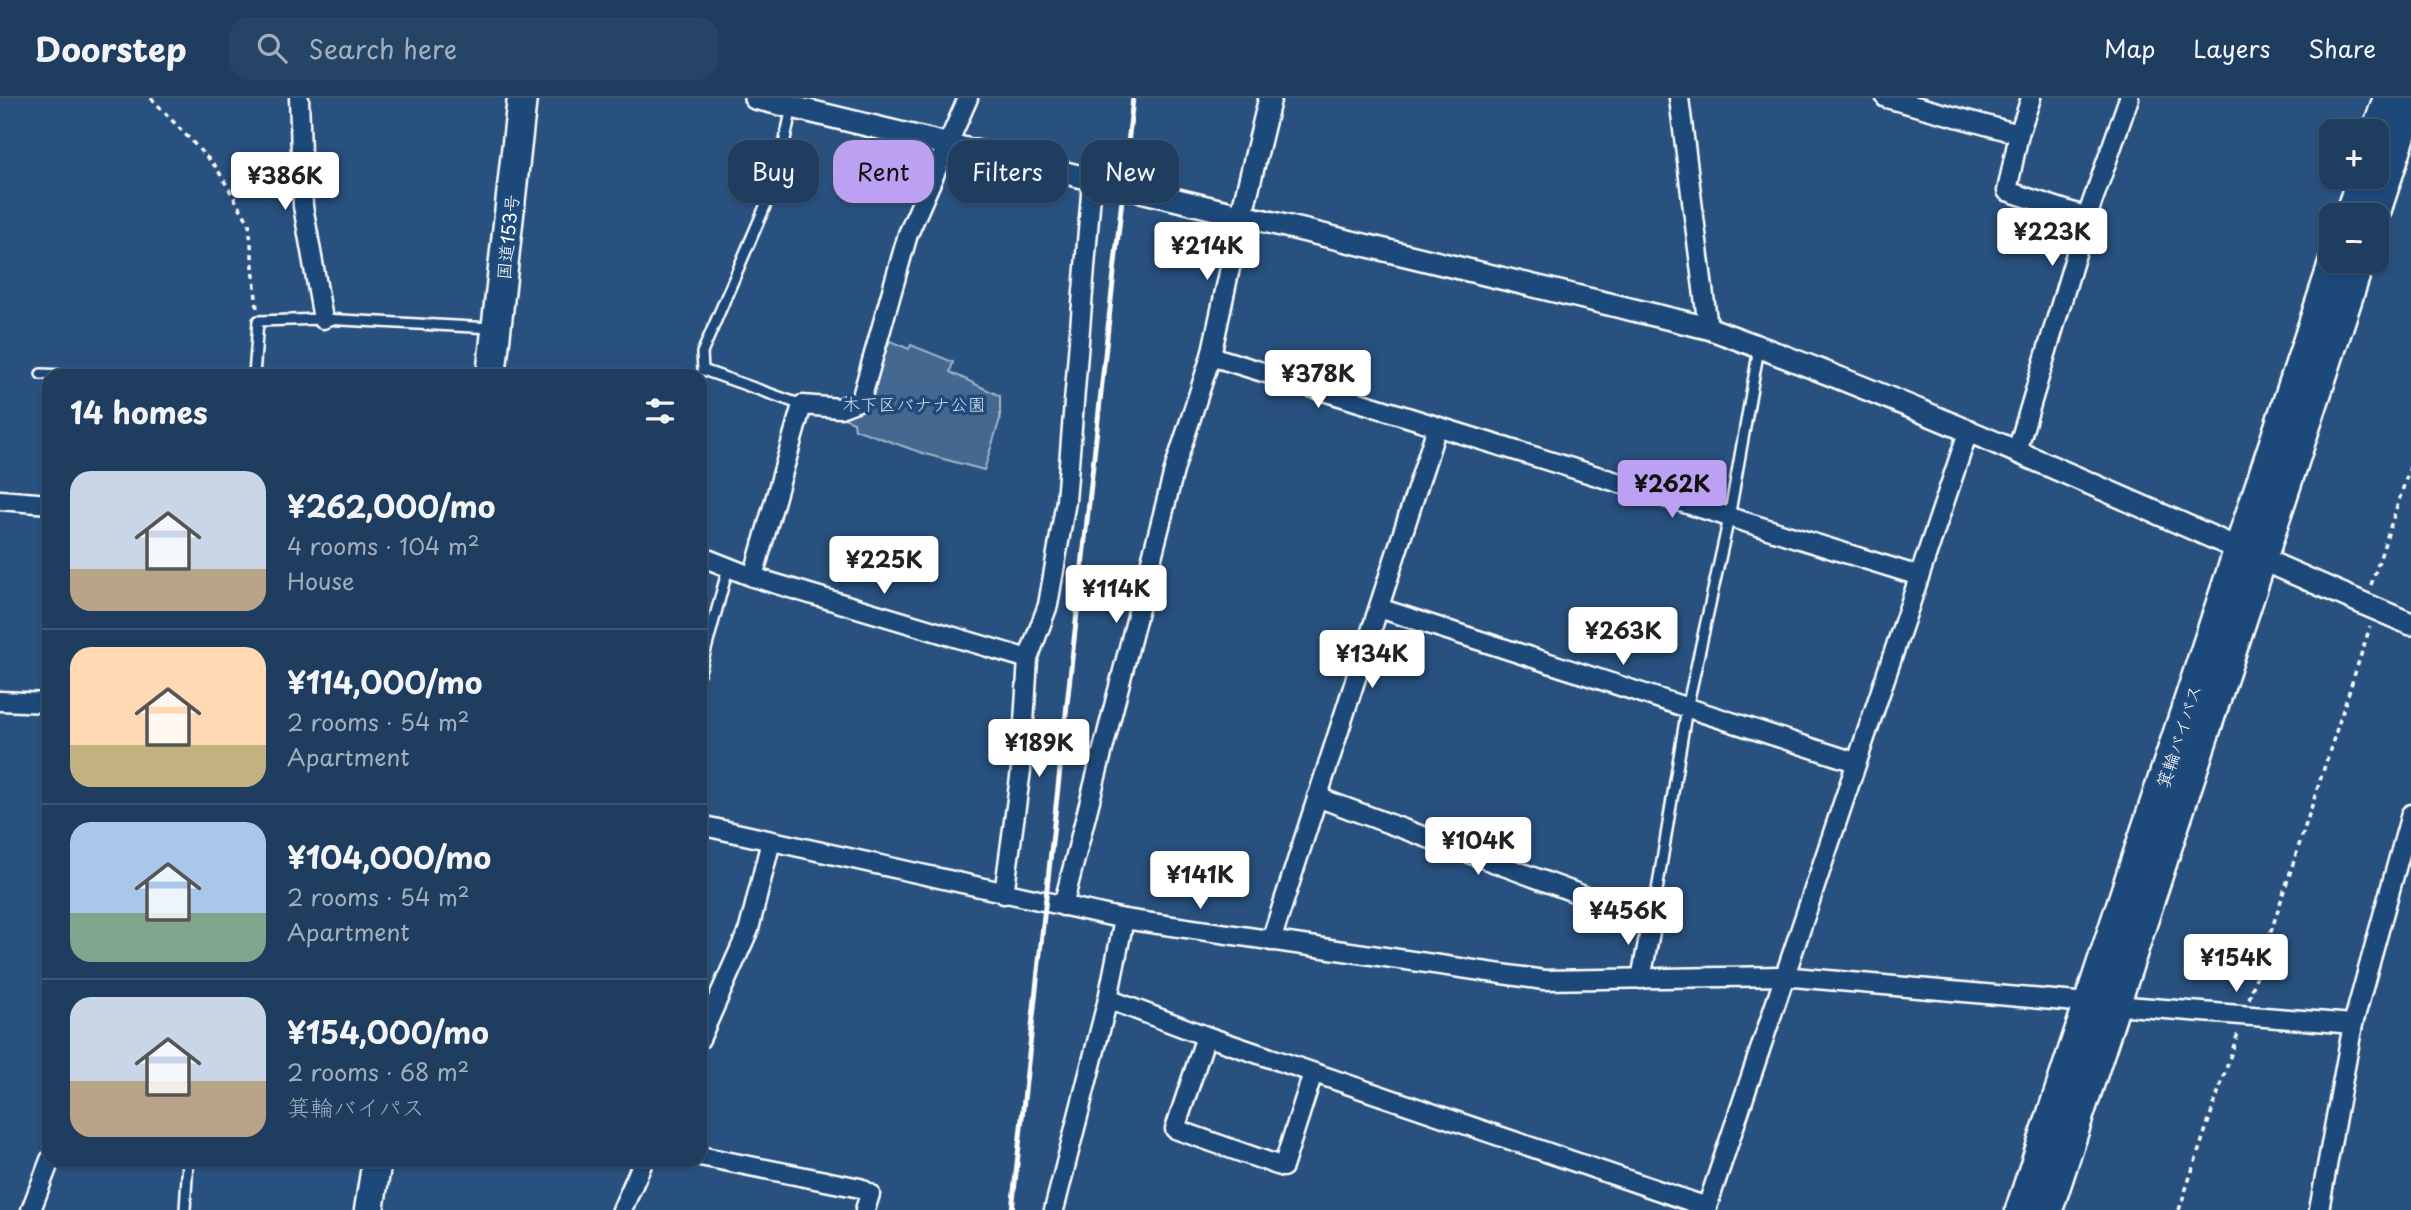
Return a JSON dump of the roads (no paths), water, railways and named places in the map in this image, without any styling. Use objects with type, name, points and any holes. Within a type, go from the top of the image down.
[{"type":"highway","name":"国道153号","points":[[492,369],[522,98]]},
{"type":"highway","points":[[2381,119],[2388,98]]},
{"type":"highway","points":[[2379,203],[2411,105]]},
{"type":"highway","name":"箕輪バイパス","points":[[2251,554],[2331,273]]},
{"type":"highway","name":"箕輪バイパス","points":[[2020,1210],[2102,1004],[2251,554],[2356,273]]},
{"type":"highway","name":"箕輪バイパス","points":[[2048,1210],[2102,1004]]},
{"type":"highway","points":[[369,1210],[376,1167]]},
{"type":"street","points":[[299,98],[303,206],[323,319]]},
{"type":"street","points":[[753,577],[802,405],[840,408],[861,400],[908,234],[948,145],[755,98]]},
{"type":"street","points":[[950,140],[968,98]]},
{"type":"street","points":[[1063,906],[1175,467],[1211,356],[1270,98]]},
{"type":"street","points":[[1679,98],[1708,328]]},
{"type":"street","points":[[1886,98],[2019,134]]},
{"type":"street","points":[[2031,98],[2019,134],[2007,191],[2087,217]]},
{"type":"street","points":[[2017,452],[2087,217],[2129,98]]},
{"type":"street","points":[[1179,201],[1708,328],[1969,429],[2411,624]]},
{"type":"street","points":[[1004,894],[1021,770],[1028,659],[1048,605],[1066,501],[1090,203]]},
{"type":"street","points":[[1211,356],[1919,576]]},
{"type":"street","points":[[1271,940],[1437,427]]},
{"type":"street","points":[[1108,999],[1206,1036],[1707,1208],[1782,976],[1969,429]]},
{"type":"street","points":[[0,499],[42,503]]},
{"type":"street","points":[[707,559],[753,577],[1028,659]]},
{"type":"street","points":[[1379,607],[1855,762]]},
{"type":"street","points":[[0,701],[42,704]]},
{"type":"street","points":[[1317,797],[1652,921],[1641,979]]},
{"type":"street","points":[[2319,1210],[2353,1024],[2411,814]]},
{"type":"street","points":[[707,827],[1124,919],[1544,980],[1782,976],[2353,1024]]},
{"type":"street","points":[[707,1023],[749,929],[771,841]]},
{"type":"street","points":[[1054,1210],[1108,999],[1124,919]]},
{"type":"street","points":[[1206,1036],[1175,1129],[1271,1163],[1283,1167],[1313,1073]]},
{"type":"street","points":[[707,1157],[860,1188],[870,1194],[865,1210]]},
{"type":"street","points":[[31,1210],[47,1167]]},
{"type":"street","points":[[622,1210],[641,1167]]},
{"type":"lane","points":[[703,369],[702,353],[776,181],[792,107]]},
{"type":"lane","points":[[255,369],[258,321],[323,319],[497,328]]},
{"type":"lane","points":[[1652,921],[1687,708],[1729,518],[1759,346]]},
{"type":"lane","points":[[707,371],[802,405]]},
{"type":"lane","points":[[707,646],[728,568]]},
{"type":"lane","points":[[185,1210],[188,1167]]},
{"type":"railway","points":[[1012,1210],[1133,98]]},
{"type":"park label","name":"木下区バナナ公園","points":[[914,403]]}]
